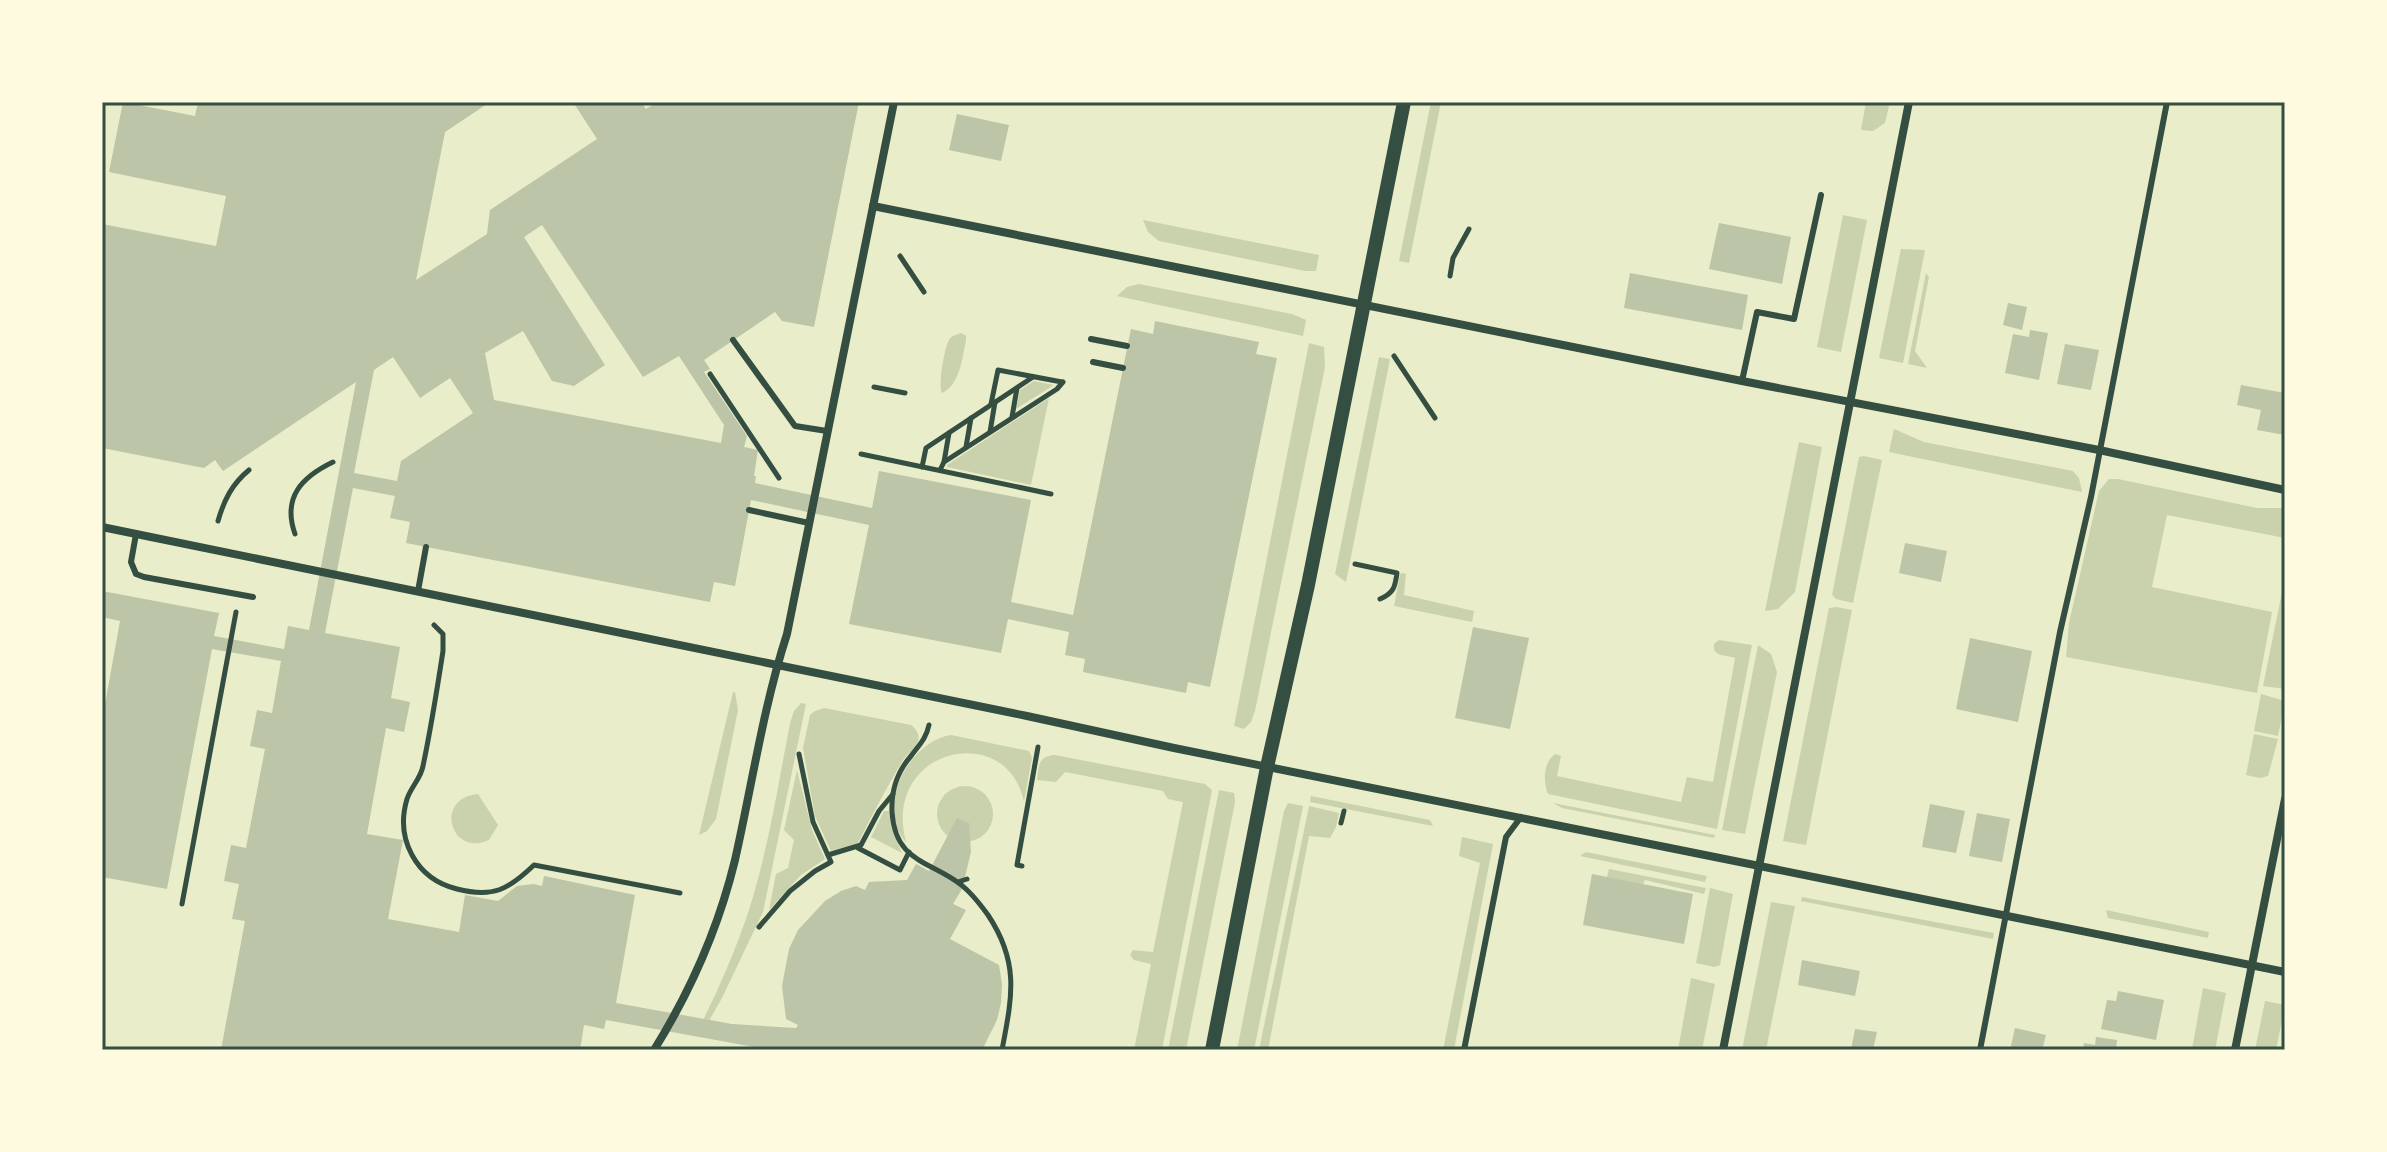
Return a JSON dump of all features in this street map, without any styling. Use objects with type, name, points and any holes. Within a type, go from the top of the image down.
[{"type":"street","points":[[654,1050],[699,965],[722,906],[735,860],[765,708],[787,634],[894,102]]},
{"type":"street","points":[[1212,1050],[1404,102]]},
{"type":"street","points":[[1723,1050],[1909,102]]},
{"type":"street","points":[[873,206],[2099,450],[2285,490]]},
{"type":"street","points":[[102,527],[1267,767],[2285,972]]},
{"type":"street","points":[[2235,1050],[2285,799]]},
{"type":"lane","points":[[1980,1050],[2060,632],[2091,497],[2167,102]]},
{"type":"lane","points":[[1742,381],[1757,312],[1794,319],[1821,195]]},
{"type":"lane","points":[[1091,339],[1127,346]]},
{"type":"lane","points":[[733,340],[795,426],[827,431]]},
{"type":"lane","points":[[1093,362],[1123,368]]},
{"type":"lane","points":[[749,510],[809,523]]},
{"type":"lane","points":[[136,534],[131,562],[136,574],[253,597]]},
{"type":"lane","points":[[418,591],[426,547]]},
{"type":"lane","points":[[1464,1050],[1506,837],[1521,817]]},
{"type":"path","points":[[1450,276],[1453,258],[1469,229]]},
{"type":"path","points":[[900,256],[924,292]]},
{"type":"path","points":[[1394,356],[1435,418]]},
{"type":"path","points":[[944,462],[966,448],[989,433],[1012,418],[1063,382],[998,370],[989,433]]},
{"type":"path","points":[[710,374],[779,478]]},
{"type":"path","points":[[922,467],[926,448],[1033,377]]},
{"type":"path","points":[[874,387],[905,393]]},
{"type":"path","points":[[1012,418],[1017,388]]},
{"type":"path","points":[[966,448],[971,417]]},
{"type":"path","points":[[940,470],[950,432]]},
{"type":"path","points":[[861,454],[1051,494]]},
{"type":"path","points":[[295,534],[291,522],[296,489],[317,469],[333,462]]},
{"type":"path","points":[[218,521],[229,492],[249,470]]},
{"type":"path","points":[[1355,564],[1397,573],[1390,595],[1380,599]]},
{"type":"path","points":[[182,904],[236,612]]},
{"type":"path","points":[[434,625],[443,634],[443,651],[422,771],[408,797],[403,829],[406,846],[418,865],[447,887],[470,892],[493,892],[514,884],[534,865],[680,893]]},
{"type":"path","points":[[929,725],[924,740],[897,776],[893,818],[902,844],[909,852],[927,867],[958,882],[982,907],[1003,941],[1008,955],[1012,993],[1002,1050]]},
{"type":"path","points":[[1018,862],[1038,747]]},
{"type":"path","points":[[759,927],[790,891],[831,862],[813,822],[799,754]]},
{"type":"path","points":[[828,855],[861,845],[879,811],[894,793]]},
{"type":"path","points":[[1341,823],[1344,811]]},
{"type":"path","points":[[856,847],[900,870],[909,852]]},
{"type":"path","points":[[958,882],[967,879]]},
{"type":"green space","points":[[1431,102],[1441,102],[1409,263],[1399,261]]},
{"type":"green space","points":[[1866,102],[1890,102],[1885,123],[1873,131],[1861,130]]},
{"type":"green space","points":[[1843,215],[1867,220],[1841,352],[1817,347]]},
{"type":"green space","points":[[1143,220],[1319,255],[1316,271],[1159,241],[1148,232]]},
{"type":"green space","points":[[1901,249],[1925,250],[1903,363],[1879,358]]},
{"type":"green space","points":[[1926,273],[1929,277],[1915,351],[1927,368],[1908,364]]},
{"type":"green space","points":[[1139,284],[1292,314],[1306,320],[1303,336],[1117,296],[1127,287]]},
{"type":"green space","points":[[961,333],[966,336],[966,341],[959,370],[953,384],[942,393],[941,375],[947,345],[951,337]]},
{"type":"green space","points":[[1309,343],[1324,347],[1325,367],[1255,711],[1244,729],[1234,726]]},
{"type":"green space","points":[[1379,357],[1390,359],[1346,582],[1335,574]]},
{"type":"green space","points":[[1034,381],[1054,385],[1016,409],[1020,390]]},
{"type":"green space","points":[[1049,398],[1031,485],[947,467],[947,465]]},
{"type":"green space","points":[[1894,429],[1924,442],[2073,471],[2079,478],[2082,492],[1889,452]]},
{"type":"green space","points":[[1799,442],[1822,447],[1795,592],[1778,609],[1765,611]]},
{"type":"green space","points":[[1859,457],[1882,460],[1853,603],[1832,595]]},
{"type":"green space","points":[[2109,479],[2257,508],[2285,508],[2285,538],[2167,515],[2152,587],[2272,612],[2257,693],[2066,657],[2069,623],[2099,491]]},
{"type":"green space","points":[[1400,574],[1406,574],[1404,595],[1474,611],[1472,622],[1394,606]]},
{"type":"green space","points":[[2282,592],[2285,592],[2285,689],[2263,686]]},
{"type":"green space","points":[[1829,608],[1852,610],[1806,845],[1783,841]]},
{"type":"green space","points":[[1719,640],[1752,645],[1717,829],[1548,794],[1545,772],[1555,754],[1561,756],[1557,776],[1681,802],[1687,777],[1713,782],[1735,658],[1715,651],[1714,644]]},
{"type":"green space","points":[[1758,645],[1771,654],[1777,672],[1745,834],[1722,830]]},
{"type":"green space","points":[[733,692],[738,710],[716,819],[707,831],[699,835]]},
{"type":"green space","points":[[2261,694],[2285,701],[2278,736],[2254,731]]},
{"type":"green space","points":[[801,703],[806,704],[763,912],[700,1037],[698,1030],[726,971],[756,887],[790,723]]},
{"type":"green space","points":[[824,708],[911,725],[918,736],[917,744],[903,760],[858,843],[831,851],[815,816],[803,748],[810,715]]},
{"type":"green space","points":[[2254,734],[2278,739],[2268,776],[2260,778],[2246,775]]},
{"type":"green space","points":[[951,735],[1029,751],[1032,758],[1024,802],[1013,776],[995,760],[973,753],[949,756],[928,766],[912,784],[903,810],[906,842],[897,828],[894,812],[895,795],[901,778],[922,749]]},
{"type":"green space","points":[[1055,755],[1205,784],[1212,790],[1162,1050],[1134,1050],[1151,964],[1134,960],[1130,955],[1133,950],[1153,952],[1183,802],[1168,799],[1163,791],[1065,772],[1056,782],[1037,780],[1042,759]]},
{"type":"green space","points":[[797,770],[812,830],[825,859],[801,875],[769,910],[776,874],[788,868],[794,840],[784,830]]},
{"type":"green space","points":[[965,786],[985,794],[993,814],[985,834],[965,842],[945,834],[937,814],[945,794]]},
{"type":"green space","points":[[1219,790],[1234,793],[1235,802],[1186,1050],[1168,1050]]},
{"type":"green space","points":[[478,794],[498,825],[489,840],[476,843],[465,841],[457,834],[452,825],[452,815],[455,805],[464,798]]},
{"type":"green space","points":[[1311,796],[1430,820],[1433,826],[1310,802]]},
{"type":"green space","points":[[1288,803],[1303,806],[1254,1050],[1237,1050],[1284,811]]},
{"type":"green space","points":[[1553,803],[1715,835],[1714,838],[1562,808]]},
{"type":"green space","points":[[1309,806],[1339,813],[1330,838],[1309,836],[1268,1050],[1259,1050]]},
{"type":"green space","points":[[884,811],[889,811],[891,827],[902,853],[871,837]]},
{"type":"green space","points":[[1462,837],[1493,844],[1454,1050],[1443,1050],[1480,863],[1459,856]]},
{"type":"green space","points":[[1586,852],[1707,876],[1705,882],[1580,856]]},
{"type":"green space","points":[[1609,869],[1706,888],[1704,894],[1645,880],[1643,885],[1607,877]]},
{"type":"green space","points":[[1710,888],[1733,894],[1720,965],[1714,967],[1696,963]]},
{"type":"green space","points":[[1802,897],[1994,933],[1993,939],[1801,901]]},
{"type":"green space","points":[[1771,902],[1795,906],[1766,1050],[1742,1050]]},
{"type":"green space","points":[[2106,910],[2209,932],[2208,938],[2108,918]]},
{"type":"green space","points":[[1691,978],[1715,984],[1702,1050],[1678,1050]]},
{"type":"green space","points":[[2203,988],[2226,993],[2215,1050],[2192,1049]]},
{"type":"green space","points":[[2265,1001],[2285,1005],[2276,1050],[2255,1050]]},
{"type":"building","points":[[123,102],[195,116],[198,102],[490,102],[445,132],[416,280],[487,234],[490,210],[597,139],[573,102],[641,102],[646,109],[657,102],[859,102],[814,327],[782,321],[775,312],[704,360],[710,369],[704,372],[747,436],[744,447],[758,450],[755,483],[872,508],[879,471],[1031,500],[1011,602],[1073,615],[1131,329],[1153,334],[1155,321],[1259,342],[1256,354],[1277,358],[1210,687],[1188,682],[1186,693],[1083,672],[1085,659],[1065,655],[1069,632],[1008,619],[1001,653],[849,624],[869,525],[751,500],[735,586],[714,582],[710,602],[406,543],[410,522],[390,518],[395,496],[353,488],[325,633],[400,647],[391,698],[410,702],[404,732],[386,728],[367,834],[403,840],[388,919],[459,932],[465,895],[498,901],[517,886],[542,886],[544,876],[635,895],[616,1003],[732,1024],[796,1028],[798,1025],[786,1019],[782,986],[789,949],[798,930],[825,901],[841,891],[856,886],[865,890],[869,882],[907,880],[916,864],[929,871],[957,818],[969,823],[971,852],[962,889],[953,904],[966,910],[950,939],[999,965],[1002,984],[997,1020],[982,1050],[771,1050],[606,1020],[604,1029],[584,1025],[580,1050],[221,1050],[245,921],[232,919],[239,884],[224,881],[231,845],[246,848],[265,749],[250,746],[257,710],[272,713],[281,661],[212,649],[167,889],[102,877],[102,721],[120,621],[102,617],[102,591],[219,613],[214,636],[284,649],[288,626],[309,630],[356,382],[223,471],[215,460],[204,468],[102,448],[102,224],[216,246],[226,196],[109,172]],"holes":[[[542,225],[643,377],[679,356],[724,425],[721,443],[494,400],[485,353],[523,331],[552,381],[574,386],[605,365],[524,237]],[[393,357],[420,398],[450,378],[473,413],[401,461],[397,481],[354,473],[374,370]]]},
{"type":"building","points":[[957,114],[1009,125],[1001,161],[949,150]]},
{"type":"building","points":[[1719,223],[1791,237],[1782,284],[1709,269]]},
{"type":"building","points":[[1630,273],[1748,295],[1742,330],[1624,308]]},
{"type":"building","points":[[2008,303],[2027,307],[2022,330],[2003,325]]},
{"type":"building","points":[[2030,330],[2048,333],[2039,380],[2005,373],[2013,334],[2029,337]]},
{"type":"building","points":[[2065,344],[2099,350],[2091,390],[2057,384]]},
{"type":"building","points":[[2241,385],[2285,393],[2285,435],[2257,430],[2261,410],[2237,405]]},
{"type":"building","points":[[1905,543],[1947,551],[1941,582],[1899,573]]},
{"type":"building","points":[[1473,627],[1529,638],[1510,729],[1455,718]]},
{"type":"building","points":[[1970,638],[2032,651],[2018,722],[1956,709]]},
{"type":"building","points":[[1930,804],[1965,811],[1956,853],[1922,847]]},
{"type":"building","points":[[1977,813],[2010,819],[2002,862],[1969,856]]},
{"type":"building","points":[[1592,874],[1693,894],[1684,944],[1583,925]]},
{"type":"building","points":[[1802,960],[1860,971],[1855,996],[1798,985]]},
{"type":"building","points":[[2118,991],[2164,1000],[2156,1040],[2101,1029],[2107,1000],[2116,1001]]},
{"type":"building","points":[[2015,1028],[2046,1035],[2042,1050],[2010,1050]]},
{"type":"building","points":[[1855,1029],[1877,1032],[1873,1050],[1851,1050]]},
{"type":"building","points":[[2096,1037],[2117,1040],[2116,1050],[2083,1050],[2084,1043],[2095,1045]]}]
